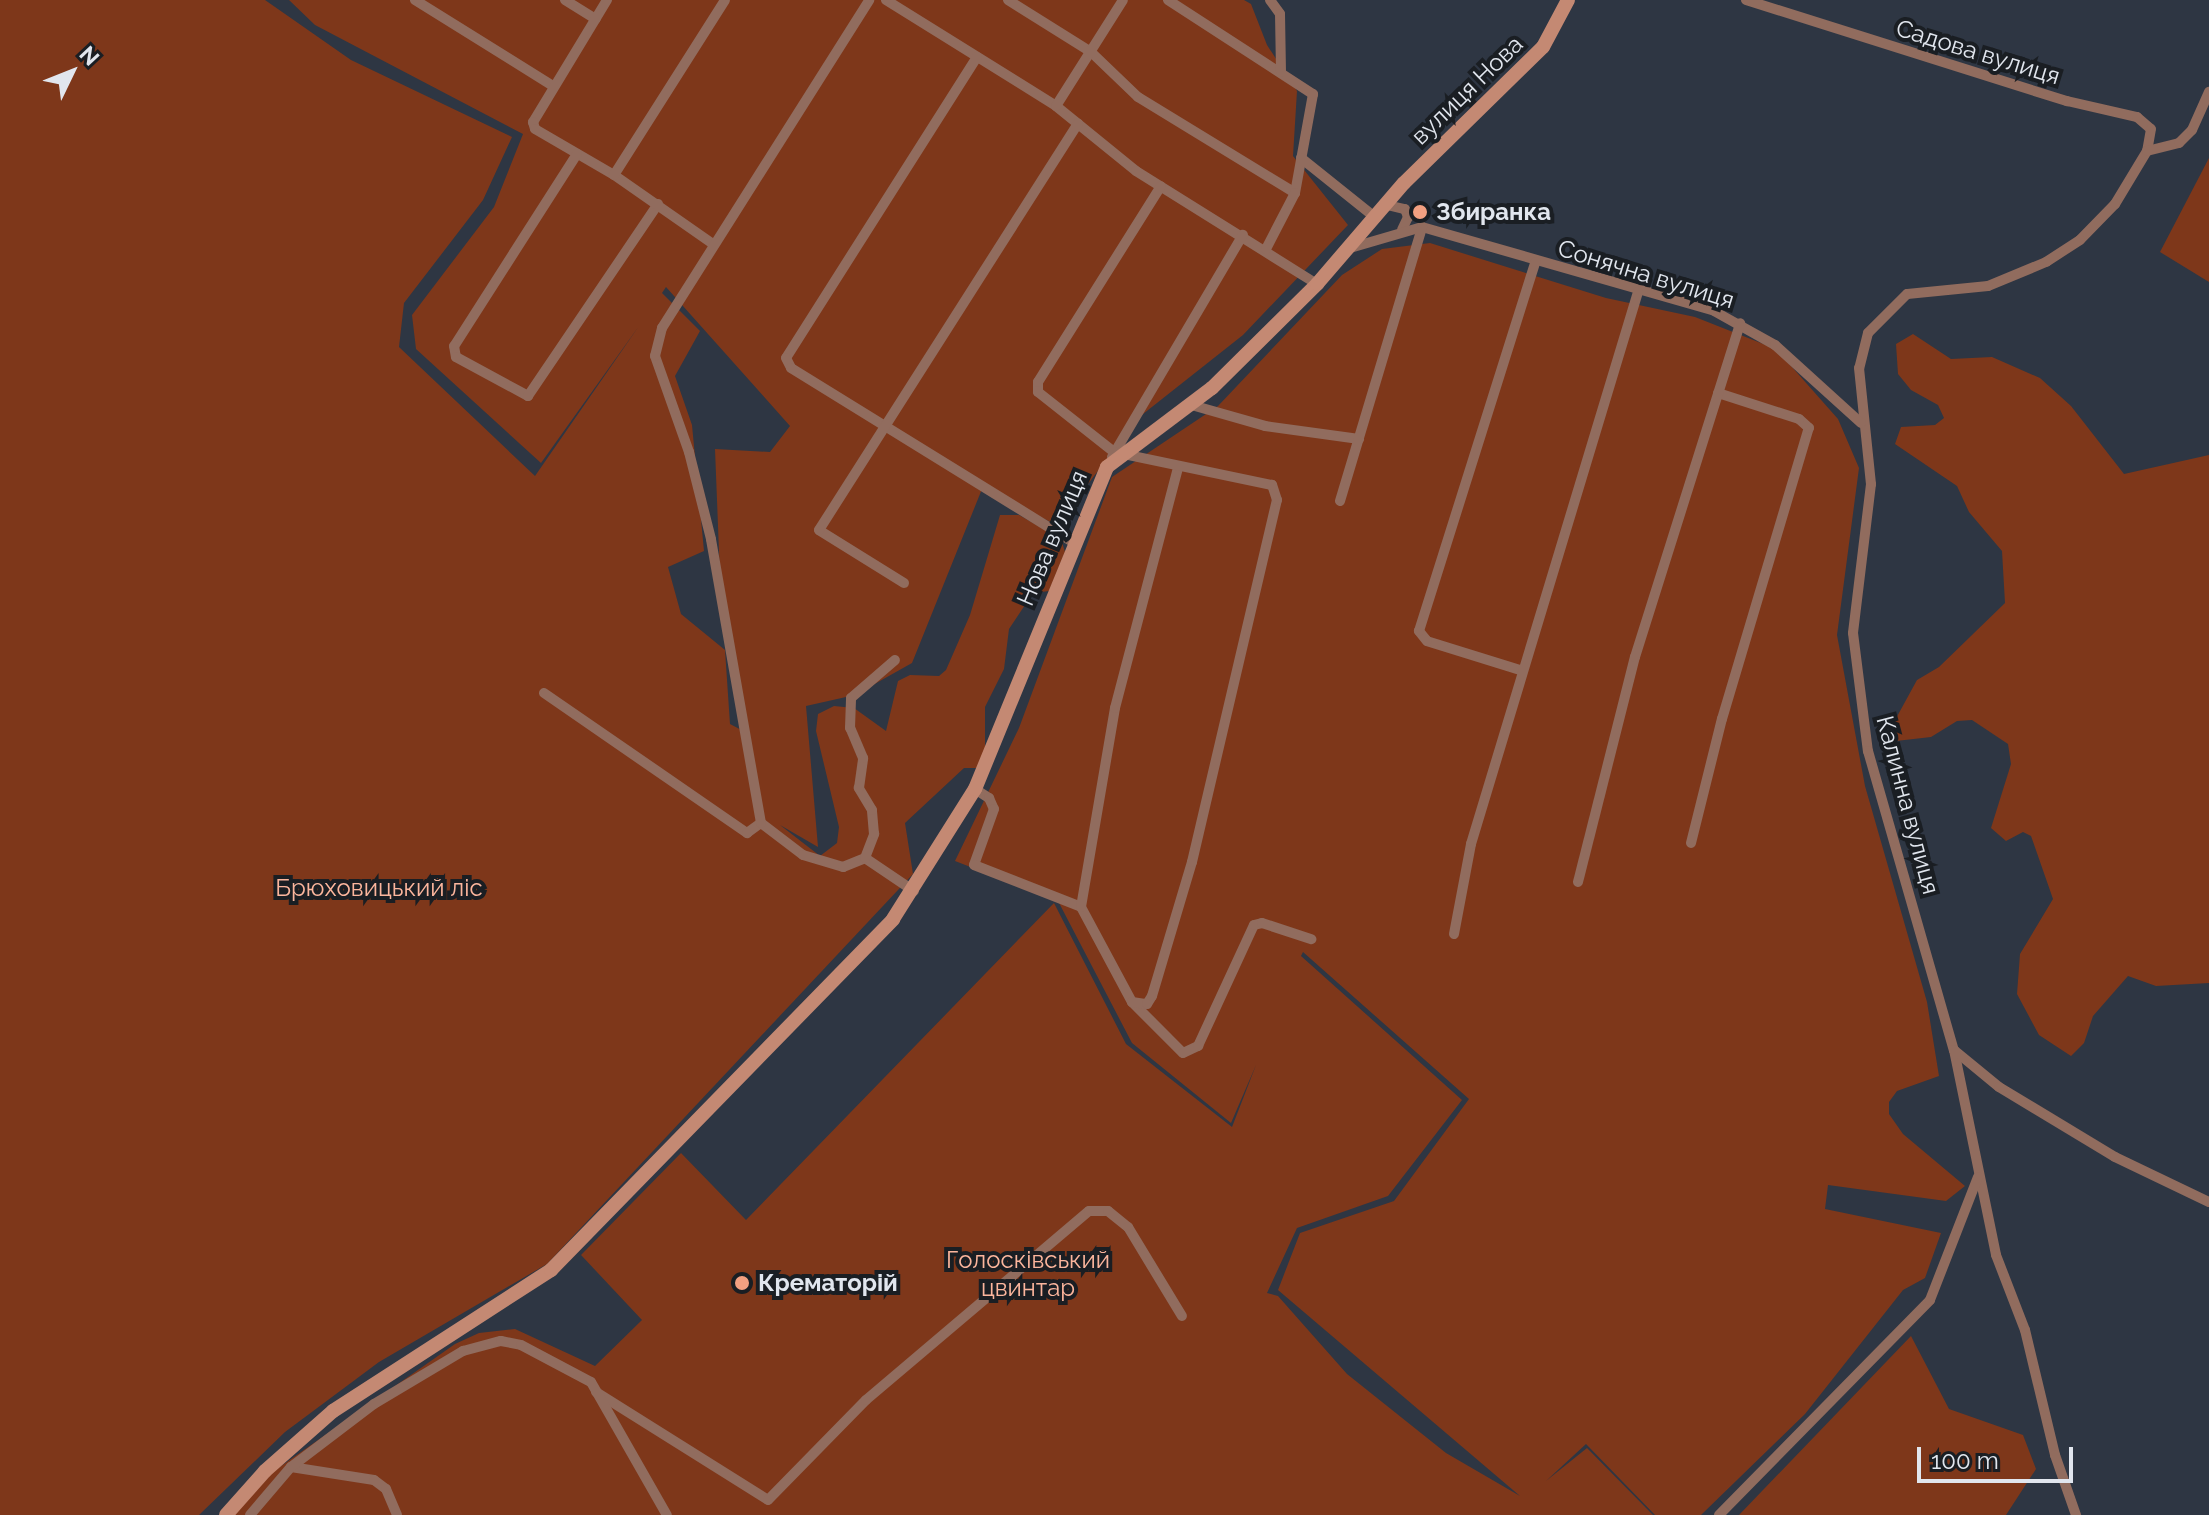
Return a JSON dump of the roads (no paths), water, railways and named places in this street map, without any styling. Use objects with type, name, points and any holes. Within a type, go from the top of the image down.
[{"type":"street","points":[[415,0],[553,86]]},
{"type":"street","points":[[565,0],[595,19]]},
{"type":"street","points":[[607,0],[553,86],[533,122],[535,129],[614,175],[713,244]]},
{"type":"street","points":[[614,175],[725,0]]},
{"type":"street","points":[[869,0],[662,328],[655,356],[689,452],[711,539],[761,823],[803,855],[843,867],[865,858],[874,834],[872,810],[859,788],[863,758],[850,728],[851,698],[895,660]]},
{"type":"street","points":[[886,0],[1056,106],[1161,186],[1266,249],[1317,284]]},
{"type":"street","points":[[1008,0],[1091,52],[1138,97],[1295,193]]},
{"type":"street","points":[[1056,106],[1123,0]]},
{"type":"street","points":[[1168,0],[1313,94],[1295,193],[1266,249]]},
{"type":"street","points":[[1270,0],[1280,14],[1281,72]]},
{"type":"street","name":"вулиця Нова","points":[[1374,220],[1399,208],[1400,187],[1543,47],[1568,0]]},
{"type":"street","name":"Садова вулиця","points":[[1746,0],[2067,101],[2137,117],[2151,129],[2147,151]]},
{"type":"street","points":[[977,57],[786,358],[791,368],[1073,542]]},
{"type":"street","points":[[1861,423],[1859,368],[1868,333],[1879,316],[1907,294],[1988,286],[2046,262],[2080,240],[2115,204],[2147,151],[2179,143],[2192,130],[2209,92]]},
{"type":"street","points":[[904,583],[819,530],[1078,123]]},
{"type":"street","points":[[577,154],[454,346],[456,357],[528,396],[658,204]]},
{"type":"street","points":[[1301,158],[1374,220],[1383,236]]},
{"type":"street","points":[[1132,1002],[1147,1004],[1152,996],[1192,862],[1277,500],[1272,485],[1178,468],[1118,452],[1038,392],[1038,382],[1161,186]]},
{"type":"street","points":[[1340,501],[1422,227],[1399,208]]},
{"type":"street","points":[[1399,208],[1402,230]]},
{"type":"street","name":"Нова вулиця","points":[[226,1515],[265,1471],[333,1411],[551,1270],[893,919],[914,891],[975,789],[1073,542],[1107,467],[1118,452],[1188,404],[1317,284],[1374,220]]},
{"type":"street","name":"Сонячна вулиця","points":[[1402,230],[1422,227],[1740,323],[1775,345],[1861,423]]},
{"type":"street","name":"Нова вулиця","points":[[1350,248],[1402,230]]},
{"type":"street","points":[[1118,452],[1243,235]]},
{"type":"street","points":[[1520,670],[1427,641],[1419,631],[1535,262]]},
{"type":"street","points":[[1454,934],[1459,888],[1520,670],[1638,292]]},
{"type":"street","points":[[1578,882],[1635,657],[1740,323]]},
{"type":"street","points":[[1691,843],[1722,719],[1809,428],[1799,419],[1718,393]]},
{"type":"street","points":[[1188,404],[1265,426],[1359,439]]},
{"type":"street","name":"Калинна вулиця","points":[[1861,423],[1871,484],[1853,633],[1868,751],[1954,1050],[1996,1255],[2025,1330],[2055,1455],[2076,1515]]},
{"type":"street","points":[[1178,468],[1115,708],[1081,907],[1132,1002],[1175,1049],[1190,1053],[1221,1001],[1254,925],[1272,925],[1311,939]]},
{"type":"street","points":[[544,693],[747,833],[761,823]]},
{"type":"street","points":[[975,789],[989,798],[994,809],[974,865],[1081,907]]},
{"type":"street","points":[[865,858],[914,891]]},
{"type":"street","points":[[1954,1050],[1999,1087],[2115,1157],[2209,1202]]},
{"type":"street","points":[[1719,1515],[1930,1300],[1979,1175]]},
{"type":"street","points":[[596,1392],[768,1500],[866,1400],[1089,1211],[1108,1211],[1128,1227],[1182,1316]]},
{"type":"street","points":[[250,1515],[291,1467],[374,1404],[485,1342],[521,1345],[582,1377],[596,1392],[667,1515]]},
{"type":"street","points":[[291,1467],[374,1480],[386,1489],[397,1515]]},
{"type":"place","name":"Збиранка","points":[[1420,212]]},
{"type":"place","name":"Крематорій","points":[[742,1283]]},
{"type":"park label","name":"Брюховицький ліс","points":[[379,888]]},
{"type":"park label","name":"Голосківський цвинтар","points":[[1028,1274]]}]
